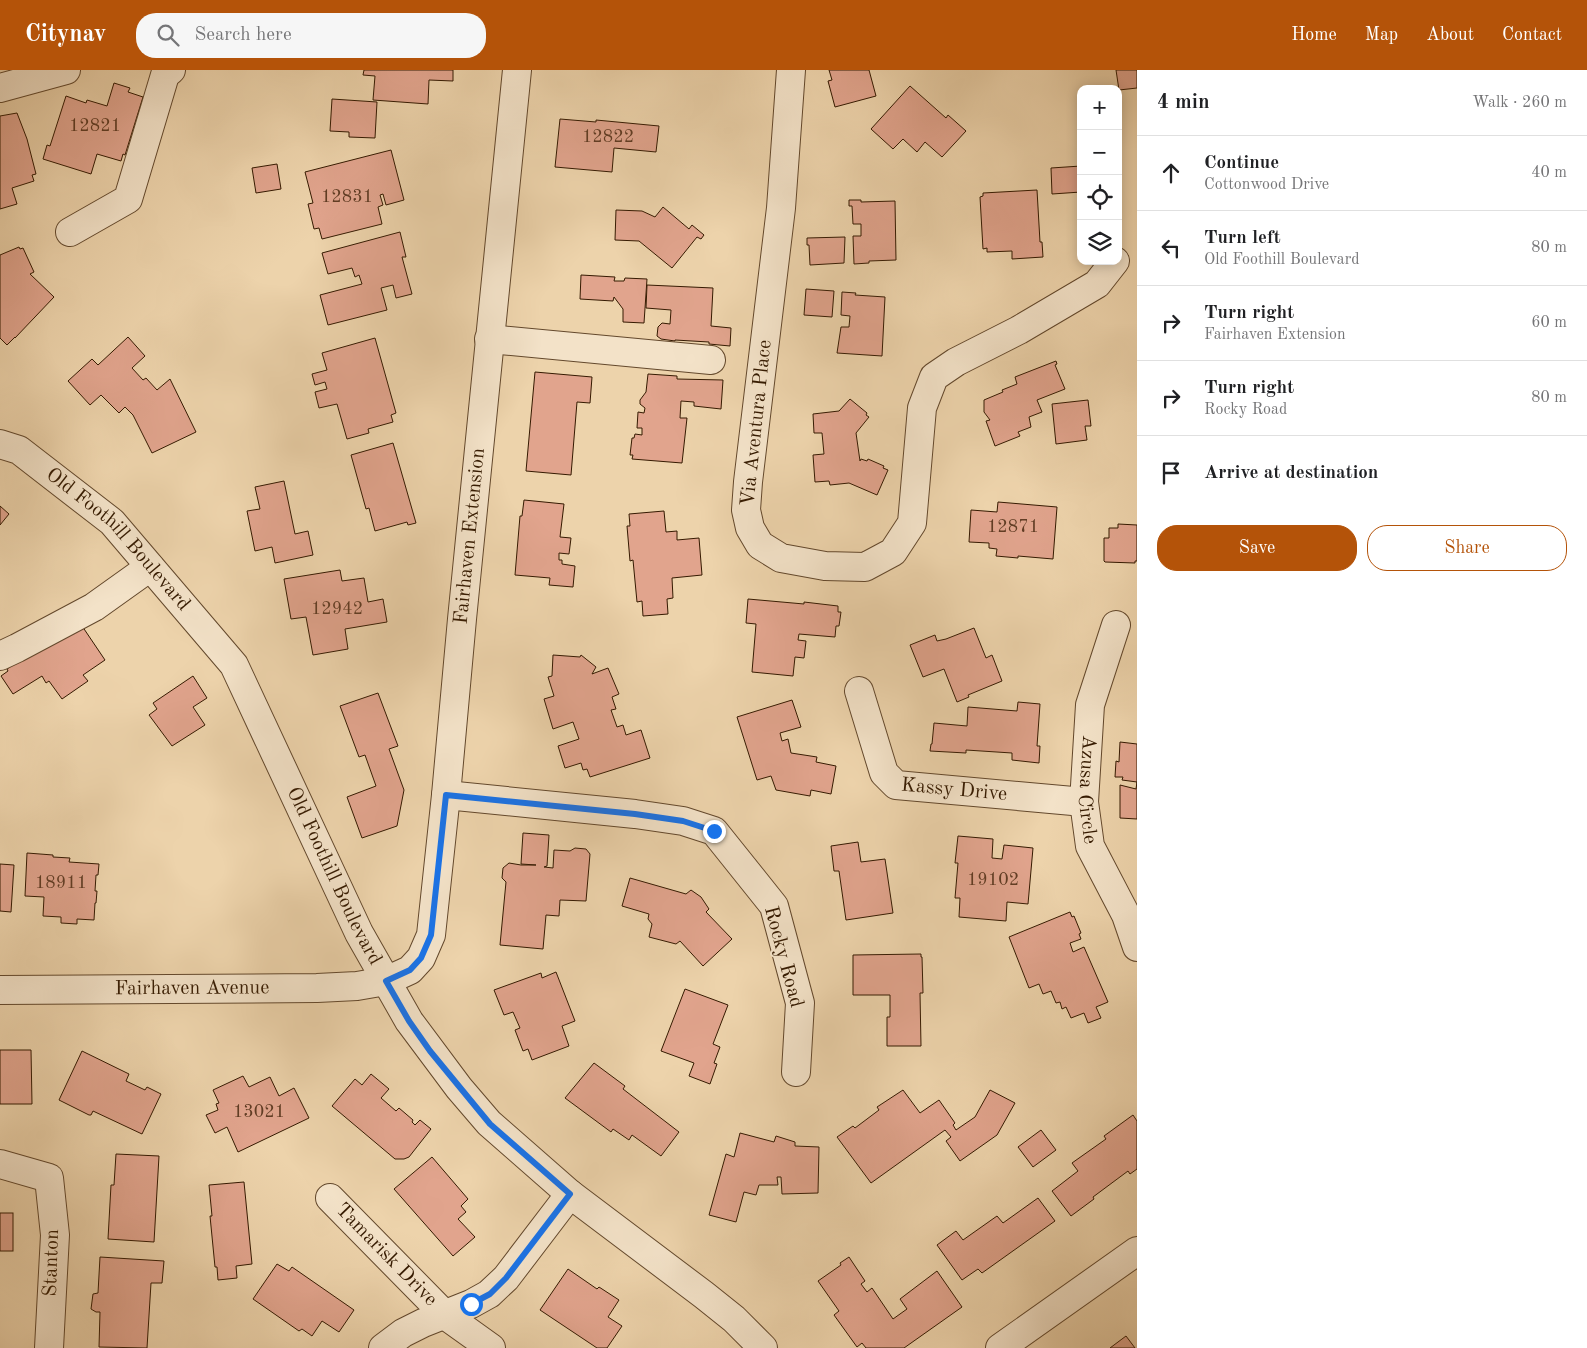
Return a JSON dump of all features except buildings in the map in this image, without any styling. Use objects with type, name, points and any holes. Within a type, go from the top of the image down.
[{"type":"street","points":[[0,88],[66,70]]},
{"type":"street","points":[[70,232],[128,199],[166,75],[170,70]]},
{"type":"street","name":"Fairhaven Extension","points":[[386,981],[410,970],[421,958],[431,935],[517,70]]},
{"type":"street","name":"Via Aventura Place","points":[[791,70],[782,208],[746,510],[750,528],[760,545],[781,558],[825,566],[865,567],[893,552],[912,522],[922,408],[934,377],[956,362],[1019,330],[1097,284],[1113,265]]},
{"type":"street","points":[[489,339],[711,360]]},
{"type":"street","name":"Old Foothill Boulevard","points":[[0,444],[19,450],[112,522],[234,665],[360,933],[386,981],[409,1021],[430,1051],[477,1109],[496,1130],[570,1194],[704,1295],[734,1319],[763,1348]]},
{"type":"street","points":[[0,656],[94,607],[150,567]]},
{"type":"street","name":"Azusa Circle","points":[[1116,625],[1090,705],[1084,802],[1090,846],[1126,915],[1137,947]]},
{"type":"street","name":"Kassy Drive","points":[[859,691],[884,773],[896,785],[1084,802]]},
{"type":"street","name":"Rocky Road","points":[[446,795],[683,821],[714,831],[774,906],[800,1003],[796,1072]]},
{"type":"street","name":"Fairhaven Avenue","points":[[0,990],[317,988],[357,986],[386,981]]},
{"type":"street","name":"Stanton","points":[[0,1164],[49,1178],[55,1235],[49,1348]]},
{"type":"street","points":[[383,1348],[403,1333],[490,1294],[506,1278],[570,1194]]},
{"type":"street","name":"Tamarisk Drive","points":[[330,1198],[445,1315],[491,1348]]},
{"type":"street","points":[[1000,1348],[1137,1251]]},
{"type":"route","points":[[471,1304],[490,1294],[506,1278],[570,1194],[490,1124],[430,1051],[409,1021],[386,981],[410,970],[421,958],[431,935],[446,795],[635,814],[683,821],[714,831]]}]
